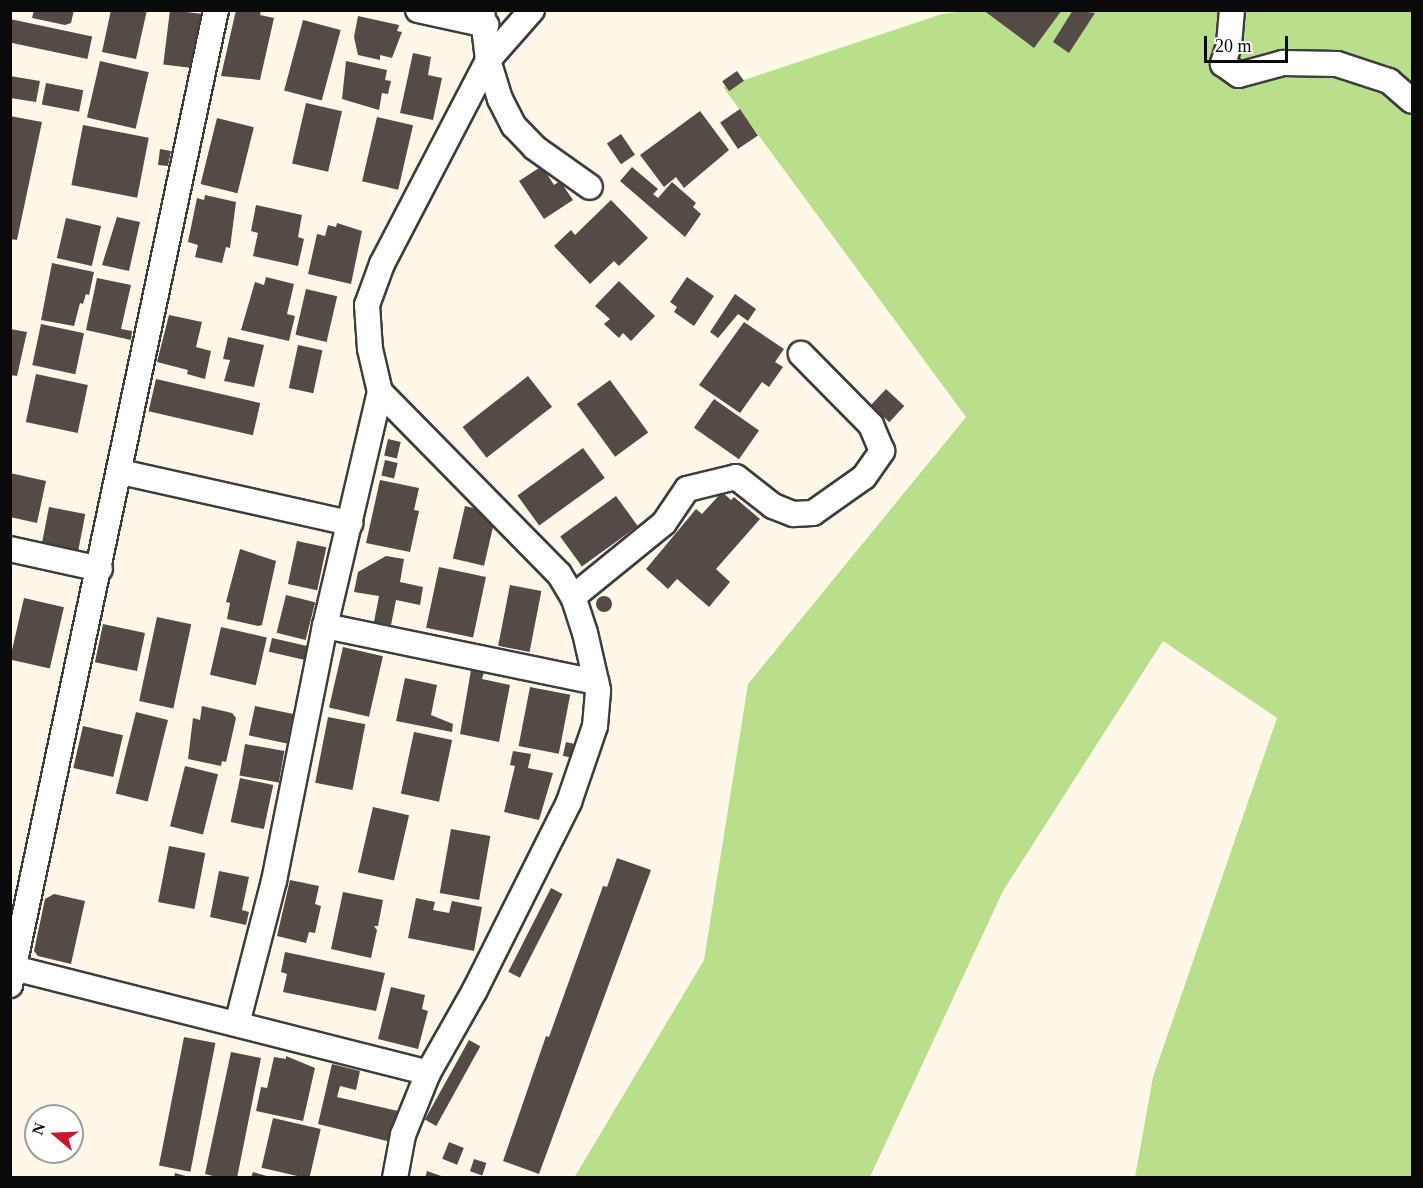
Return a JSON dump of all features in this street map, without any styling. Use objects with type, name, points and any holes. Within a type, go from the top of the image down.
[{"type":"street","points":[[216,10],[121,472],[12,976],[237,1024],[428,1073]]},
{"type":"street","points":[[418,10],[484,18],[488,60],[500,99],[514,126],[535,148],[590,187]]},
{"type":"street","points":[[237,1024],[274,881],[325,626],[380,392],[370,349],[367,305],[382,264],[488,60],[532,10]]},
{"type":"street","points":[[1232,10],[1229,45],[1223,64],[1239,75],[1283,63],[1337,64],[1389,81],[1413,100]]},
{"type":"street","points":[[573,597],[664,523],[687,489],[736,477],[773,506],[793,514],[813,513],[864,477],[882,451],[871,425],[801,354]]},
{"type":"street","points":[[380,392],[559,574],[573,597],[596,682],[595,726],[569,802],[475,990],[428,1073],[403,1135],[395,1178]]},
{"type":"street","points":[[121,472],[350,523]]},
{"type":"street","points":[[10,549],[100,569]]},
{"type":"street","points":[[325,626],[596,682]]},
{"type":"green space","points":[[966,11],[1412,11],[1412,1177],[1135,1177],[1153,1077],[1277,718],[1163,641],[1003,891],[870,1177],[574,1178],[704,960],[748,684],[966,417],[723,87],[942,14]]},
{"type":"building","points":[[34,10],[74,10],[71,23],[65,25],[32,18]]},
{"type":"building","points":[[111,10],[147,10],[136,59],[102,52]]},
{"type":"building","points":[[170,10],[203,14],[196,69],[163,65]]},
{"type":"building","points":[[236,10],[261,10],[260,15],[274,18],[260,80],[221,76]]},
{"type":"building","points":[[983,10],[1062,10],[1034,48]]},
{"type":"building","points":[[1073,10],[1095,13],[1069,53],[1053,42]]},
{"type":"building","points":[[358,16],[399,25],[397,31],[402,32],[392,58],[380,55],[380,60],[358,55],[354,37]]},
{"type":"building","points":[[10,19],[92,36],[87,59],[10,43]]},
{"type":"building","points":[[303,20],[341,30],[322,101],[284,91]]},
{"type":"building","points":[[413,53],[431,57],[428,75],[442,78],[433,120],[400,113]]},
{"type":"building","points":[[100,61],[149,72],[136,129],[87,118]]},
{"type":"building","points":[[346,61],[387,70],[385,80],[391,81],[388,94],[382,93],[379,110],[342,99]]},
{"type":"building","points":[[737,71],[744,81],[729,91],[722,81]]},
{"type":"building","points":[[10,76],[40,81],[36,102],[10,98]]},
{"type":"building","points":[[46,83],[83,90],[79,112],[42,105]]},
{"type":"building","points":[[306,103],[342,111],[328,172],[292,163]]},
{"type":"building","points":[[740,109],[758,136],[738,149],[720,122]]},
{"type":"building","points":[[700,111],[729,150],[684,188],[676,177],[664,187],[640,155]]},
{"type":"building","points":[[10,116],[42,122],[17,240],[10,239]]},
{"type":"building","points":[[377,117],[413,125],[398,190],[362,181]]},
{"type":"building","points":[[217,118],[254,127],[237,193],[201,184]]},
{"type":"building","points":[[83,125],[149,138],[137,198],[71,185]]},
{"type":"building","points":[[621,134],[635,155],[621,164],[607,144]]},
{"type":"building","points":[[160,149],[171,151],[168,166],[158,165]]},
{"type":"building","points":[[542,166],[554,185],[560,181],[573,200],[544,219],[519,181]]},
{"type":"building","points":[[632,167],[658,189],[653,194],[658,198],[672,182],[696,203],[693,207],[701,214],[685,237],[620,181]]},
{"type":"building","points":[[205,195],[236,202],[230,248],[226,247],[222,263],[195,257],[198,245],[188,242],[197,198],[204,200]]},
{"type":"building","points":[[611,200],[648,238],[619,266],[614,261],[590,284],[554,246],[571,230],[575,235]]},
{"type":"building","points":[[256,205],[302,215],[298,237],[304,239],[298,266],[253,256],[258,233],[251,231]]},
{"type":"building","points":[[117,217],[140,222],[129,271],[102,265]]},
{"type":"building","points":[[66,218],[101,226],[92,266],[57,258]]},
{"type":"building","points":[[337,223],[362,231],[351,284],[308,274],[317,234],[325,236],[328,225],[336,227]]},
{"type":"building","points":[[52,263],[94,272],[89,295],[86,294],[83,304],[80,303],[74,326],[41,320]]},
{"type":"building","points":[[266,277],[294,284],[287,314],[295,316],[289,341],[241,330],[255,282],[264,285]]},
{"type":"building","points":[[687,277],[714,296],[694,326],[674,312],[677,307],[670,302]]},
{"type":"building","points":[[97,278],[131,285],[121,329],[132,331],[131,340],[86,330]]},
{"type":"building","points":[[619,281],[655,316],[631,341],[623,333],[619,338],[604,324],[610,319],[595,306]]},
{"type":"building","points":[[306,289],[337,296],[327,342],[295,335]]},
{"type":"building","points":[[735,294],[756,309],[748,321],[738,314],[718,338],[710,332]]},
{"type":"building","points":[[169,315],[202,322],[196,347],[211,351],[205,379],[187,374],[188,370],[157,362]]},
{"type":"building","points":[[744,322],[784,349],[775,362],[783,367],[769,387],[762,382],[740,413],[699,385]]},
{"type":"building","points":[[41,324],[84,333],[75,374],[32,365]]},
{"type":"building","points":[[10,329],[27,332],[17,376],[10,375]]},
{"type":"building","points":[[228,337],[264,345],[254,387],[224,381],[230,360],[223,359]]},
{"type":"building","points":[[298,345],[322,350],[313,393],[289,388]]},
{"type":"building","points":[[36,374],[88,385],[78,433],[26,422]]},
{"type":"building","points":[[528,376],[552,407],[487,458],[463,427]]},
{"type":"building","points":[[156,379],[260,403],[253,435],[149,411]]},
{"type":"building","points":[[610,380],[648,433],[615,457],[577,404]]},
{"type":"building","points":[[886,389],[904,406],[889,422],[871,405]]},
{"type":"building","points":[[714,399],[759,431],[739,459],[694,428]]},
{"type":"building","points":[[388,439],[401,442],[397,458],[384,456]]},
{"type":"building","points":[[583,448],[605,478],[539,526],[517,496]]},
{"type":"building","points":[[385,460],[398,463],[394,479],[381,476]]},
{"type":"building","points":[[10,473],[46,481],[37,523],[10,517]]},
{"type":"building","points":[[380,480],[419,488],[414,510],[419,511],[410,552],[366,543]]},
{"type":"building","points":[[722,492],[731,500],[734,497],[760,519],[716,569],[730,582],[709,607],[677,579],[668,589],[646,569],[696,509],[702,514]]},
{"type":"building","points":[[616,496],[638,526],[582,566],[560,537]]},
{"type":"building","points":[[465,506],[496,513],[484,566],[453,559]]},
{"type":"building","points":[[49,507],[85,514],[77,555],[41,548]]},
{"type":"building","points":[[297,541],[326,547],[317,590],[288,584]]},
{"type":"building","points":[[240,549],[276,561],[262,625],[227,619],[230,603],[226,602]]},
{"type":"building","points":[[386,556],[404,559],[400,582],[423,587],[420,605],[396,600],[391,625],[374,622],[379,596],[354,592],[358,572]]},
{"type":"building","points":[[439,567],[486,577],[473,638],[426,628]]},
{"type":"building","points":[[510,585],[541,591],[530,652],[498,646]]},
{"type":"building","points":[[286,595],[315,602],[306,640],[277,633]]},
{"type":"building","points":[[601,596],[607,596],[612,604],[610,610],[601,612],[596,607],[596,601]]},
{"type":"building","points":[[24,598],[64,607],[50,669],[10,659]]},
{"type":"building","points":[[157,617],[191,624],[173,708],[139,701]]},
{"type":"building","points":[[103,624],[145,633],[137,671],[95,662]]},
{"type":"building","points":[[221,627],[267,638],[256,685],[210,675]]},
{"type":"building","points":[[272,638],[307,646],[304,660],[269,652]]},
{"type":"building","points":[[343,647],[383,656],[369,717],[329,707]]},
{"type":"building","points":[[471,670],[484,672],[482,679],[510,685],[499,742],[460,734]]},
{"type":"building","points":[[405,678],[437,685],[431,715],[453,724],[452,732],[396,721]]},
{"type":"building","points":[[530,687],[570,695],[559,754],[519,746]]},
{"type":"building","points":[[202,706],[232,713],[236,718],[226,762],[222,761],[221,766],[188,759],[193,718],[200,720]]},
{"type":"building","points":[[255,706],[293,714],[287,743],[249,735]]},
{"type":"building","points":[[136,712],[168,720],[148,801],[116,794]]},
{"type":"building","points":[[328,717],[365,724],[353,790],[315,783]]},
{"type":"building","points":[[83,726],[123,735],[113,777],[73,768]]},
{"type":"building","points":[[414,732],[452,740],[439,802],[401,794]]},
{"type":"building","points":[[566,742],[583,746],[579,759],[563,756]]},
{"type":"building","points":[[245,744],[284,751],[279,782],[239,776]]},
{"type":"building","points":[[513,751],[531,754],[528,768],[553,773],[539,820],[504,812],[515,766],[510,765]]},
{"type":"building","points":[[185,766],[218,774],[203,834],[170,826]]},
{"type":"building","points":[[240,778],[273,785],[264,829],[231,822]]},
{"type":"building","points":[[373,807],[409,815],[394,881],[358,872]]},
{"type":"building","points":[[451,829],[490,836],[479,900],[440,893]]},
{"type":"building","points":[[169,846],[205,853],[194,909],[158,902]]},
{"type":"building","points":[[617,858],[651,870],[539,1174],[503,1161],[546,1036],[549,1037],[603,886],[607,887]]},
{"type":"building","points":[[219,871],[249,877],[242,910],[249,912],[246,925],[210,917]]},
{"type":"building","points":[[290,880],[319,886],[315,904],[321,906],[315,933],[309,932],[306,943],[277,936]]},
{"type":"building","points":[[551,888],[563,894],[520,978],[508,972]]},
{"type":"building","points":[[343,892],[383,900],[378,926],[374,926],[377,930],[371,958],[331,949]]},
{"type":"building","points":[[54,894],[85,901],[71,964],[38,956],[34,951],[45,899]]},
{"type":"building","points":[[416,898],[435,902],[433,910],[449,913],[452,901],[482,907],[474,951],[408,938]]},
{"type":"building","points":[[285,952],[385,973],[376,1011],[283,992],[287,974],[281,972]]},
{"type":"building","points":[[391,987],[425,995],[422,1009],[428,1011],[418,1049],[378,1039]]},
{"type":"building","points":[[184,1037],[215,1043],[190,1172],[159,1166]]},
{"type":"building","points":[[469,1040],[480,1046],[436,1126],[425,1120]]},
{"type":"building","points":[[231,1052],[261,1058],[237,1178],[221,1178],[205,1174]]},
{"type":"building","points":[[286,1056],[315,1068],[303,1121],[256,1111],[261,1087],[267,1088],[274,1057],[286,1059]]},
{"type":"building","points":[[332,1064],[360,1071],[356,1090],[340,1086],[337,1097],[398,1111],[391,1142],[318,1124]]},
{"type":"building","points":[[273,1118],[321,1129],[309,1178],[262,1168]]},
{"type":"building","points":[[449,1142],[464,1148],[457,1165],[442,1159]]},
{"type":"building","points":[[474,1159],[486,1163],[482,1175],[470,1171]]},
{"type":"building","points":[[427,1171],[444,1177],[444,1178],[425,1178]]},
{"type":"building","points":[[253,1172],[270,1177],[270,1178],[251,1178]]},
{"type":"building","points":[[175,1173],[189,1177],[189,1178],[174,1178]]}]
